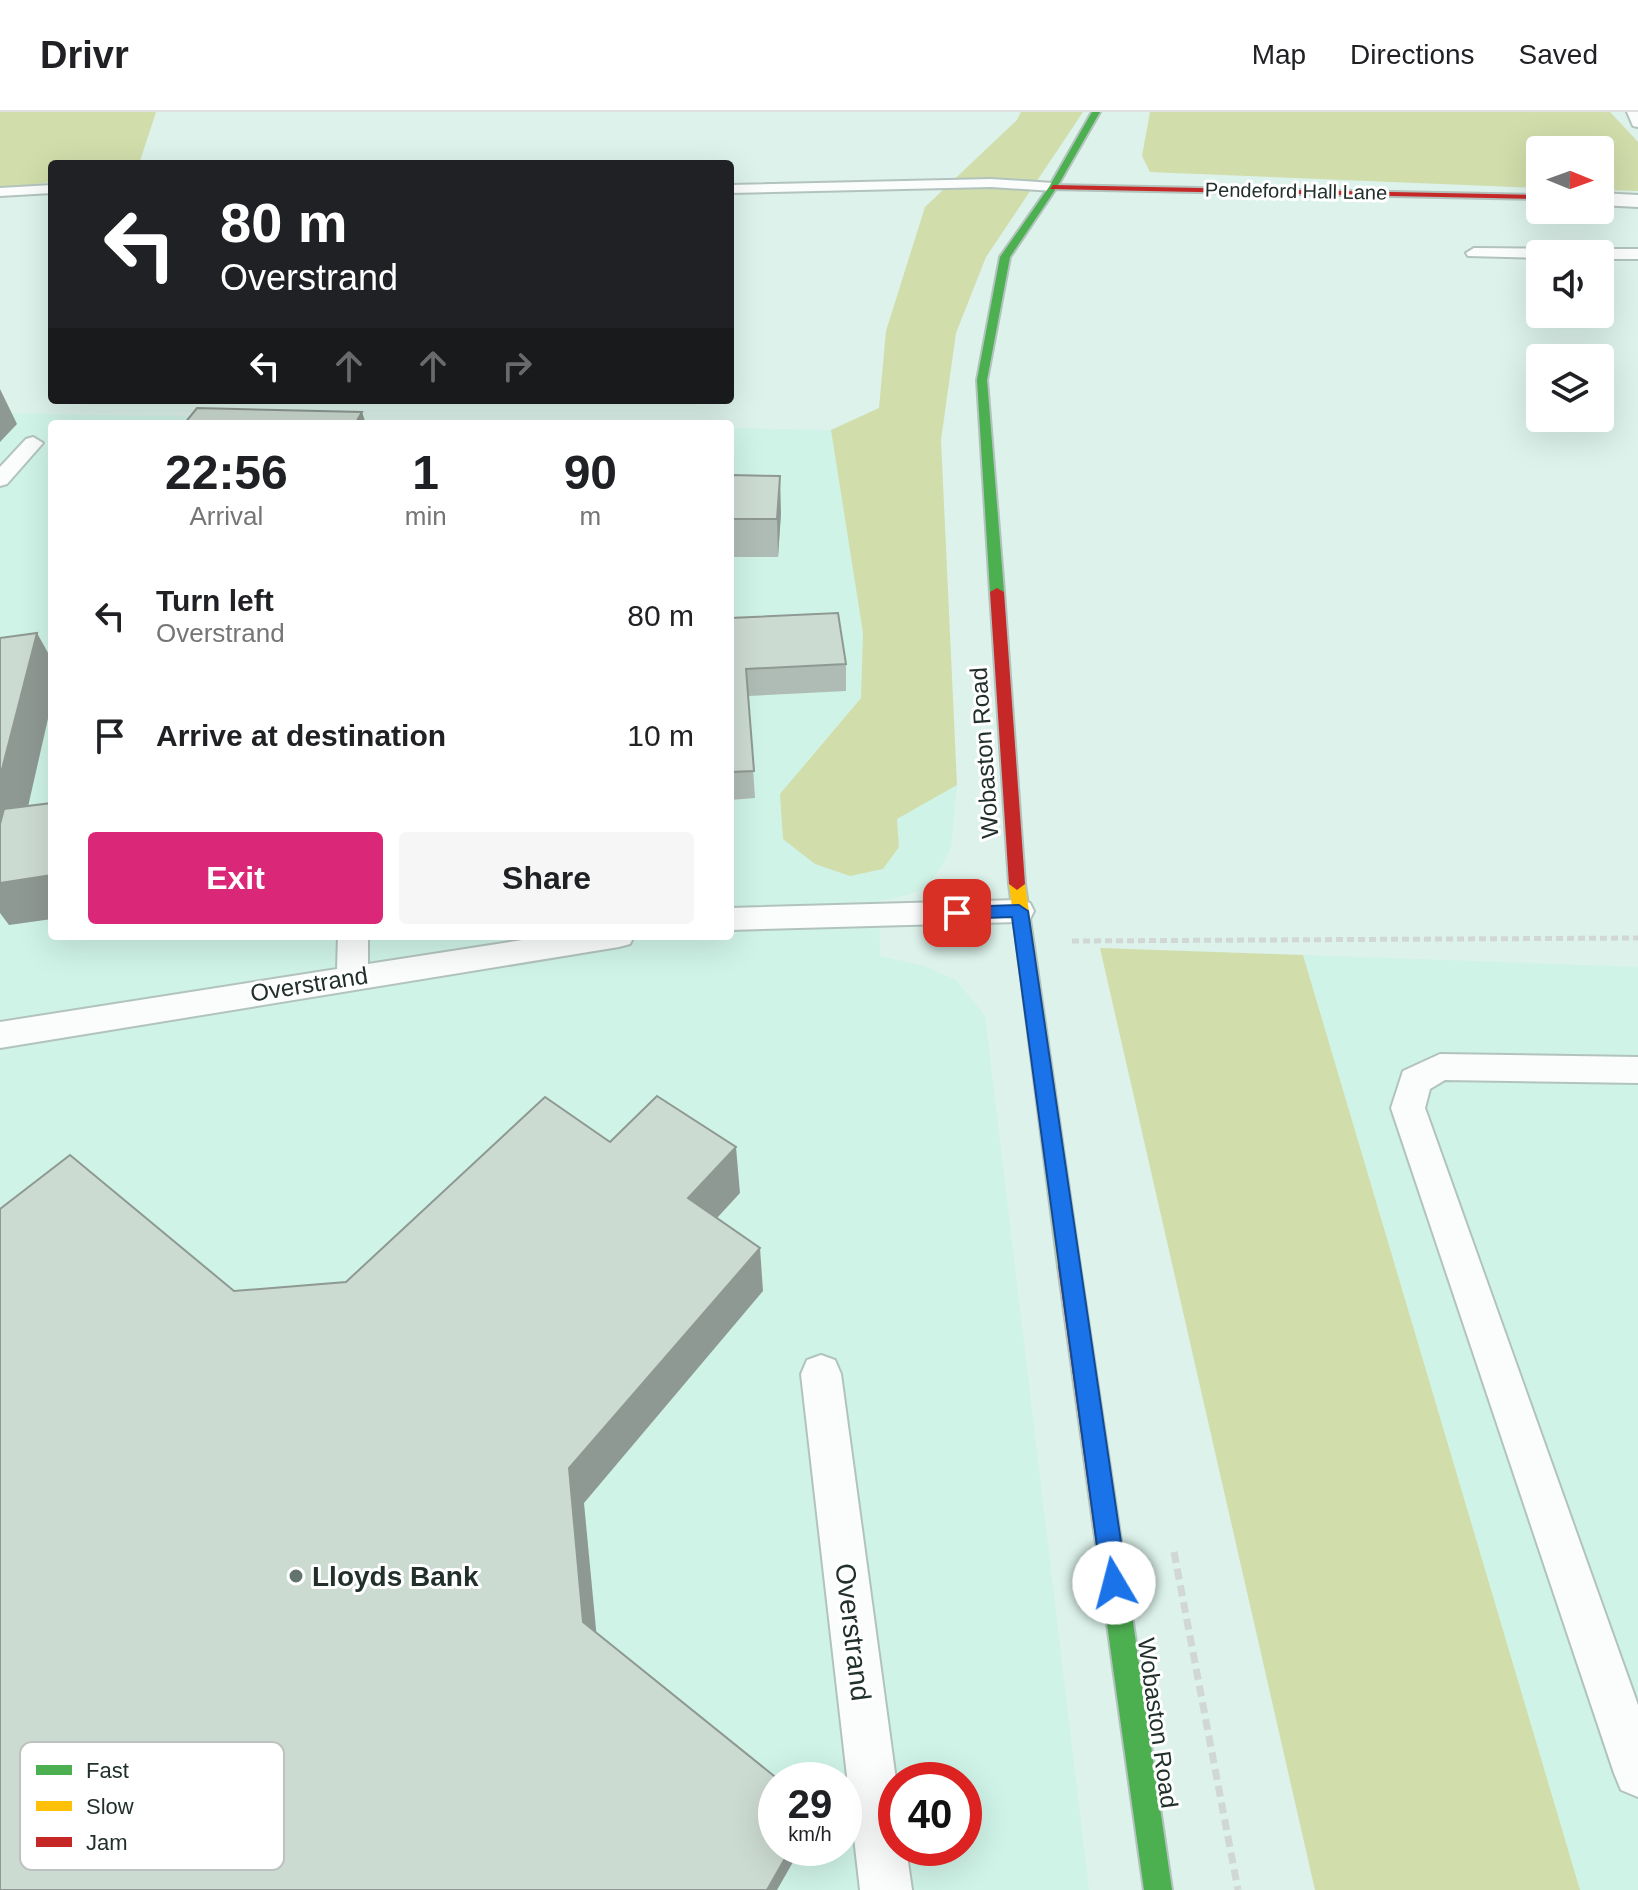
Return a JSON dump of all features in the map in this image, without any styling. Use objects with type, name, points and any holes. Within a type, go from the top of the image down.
[{"type":"street","name":"Wobaston Road","points":[[1096,112],[1053,187],[1005,257],[982,380],[1019,911],[1158,1890]]},
{"type":"street","name":"Pendeford Hall Lane","points":[[1053,187],[1526,197]]},
{"type":"street","points":[[1614,200],[1638,201]]},
{"type":"lane","points":[[1633,112],[1638,123]]},
{"type":"lane","points":[[734,189],[991,183],[1053,187]]},
{"type":"lane","points":[[0,192],[48,189]]},
{"type":"lane","points":[[1474,253],[1526,253]]},
{"type":"lane","points":[[1614,254],[1638,254]]},
{"type":"lane","points":[[0,480],[33,443]]},
{"type":"lane","points":[[734,919],[1019,911]]},
{"type":"lane","points":[[352,976],[353,940]]},
{"type":"lane","name":"Overstrand","points":[[0,1035],[352,976],[592,940]]},
{"type":"lane","points":[[1638,1070],[1440,1067],[1415,1081],[1408,1108],[1638,1773]]},
{"type":"lane","name":"Overstrand","points":[[821,1374],[886,1890]]},
{"type":"path","points":[[1067,941],[1638,938]]},
{"type":"shaded area","points":[[0,413],[365,420],[48,420],[48,940],[734,940],[734,428],[831,430],[863,633],[861,698],[806,762],[815,864],[850,876],[883,869],[899,847],[896,819],[957,785],[951,847],[941,867],[926,887],[908,895],[879,901],[880,956],[924,966],[956,980],[985,1016],[1089,1890],[0,1890]]},
{"type":"shaded area","points":[[1303,955],[1638,967],[1638,1890],[1580,1890]]},
{"type":"green space","points":[[0,112],[156,112],[140,160],[48,160],[48,183],[0,189]]},
{"type":"green space","points":[[1021,112],[1083,112],[986,257],[956,333],[941,440],[957,785],[897,819],[899,847],[883,869],[850,876],[815,864],[783,839],[780,794],[861,698],[863,633],[831,430],[879,408],[886,331],[925,207],[1017,120]]},
{"type":"green space","points":[[1150,112],[1610,112],[1638,142],[1638,191],[1614,190],[1614,136],[1526,136],[1526,187],[1150,172],[1142,156]]},
{"type":"green space","points":[[1100,948],[1303,955],[1580,1890],[1315,1890]]},
{"type":"building","points":[[197,408],[362,412],[357,420],[187,420]]},
{"type":"building","points":[[734,475],[780,476],[777,519],[734,519]]},
{"type":"building","points":[[838,613],[846,664],[746,669],[754,771],[734,772],[734,618]]},
{"type":"building","points":[[37,633],[0,777],[0,638]]},
{"type":"building","points":[[48,804],[48,876],[0,883],[0,824],[4,809]]},
{"type":"building","name":"Lloyds Bank","points":[[657,1096],[736,1147],[688,1198],[760,1248],[569,1468],[583,1622],[758,1763],[758,1866],[781,1866],[767,1890],[0,1890],[0,1209],[70,1155],[234,1291],[346,1282],[545,1097],[610,1142]]},
{"type":"traffic: fast","points":[[997,592],[982,380],[1005,257],[1053,187],[1096,112]]},
{"type":"traffic: fast","points":[[1115,1588],[1158,1890]]},
{"type":"traffic: slow","points":[[1017,884],[1069,1266]]},
{"type":"traffic: jam","points":[[1053,187],[1526,197]]},
{"type":"traffic: jam","points":[[997,592],[1017,884]]},
{"type":"traffic: jam","points":[[1069,1266],[1115,1588]]},
{"type":"place","name":"Lloyds Bank","points":[[296,1576]]},
{"type":"route","points":[[957,913],[1019,911],[1114,1583]]}]
